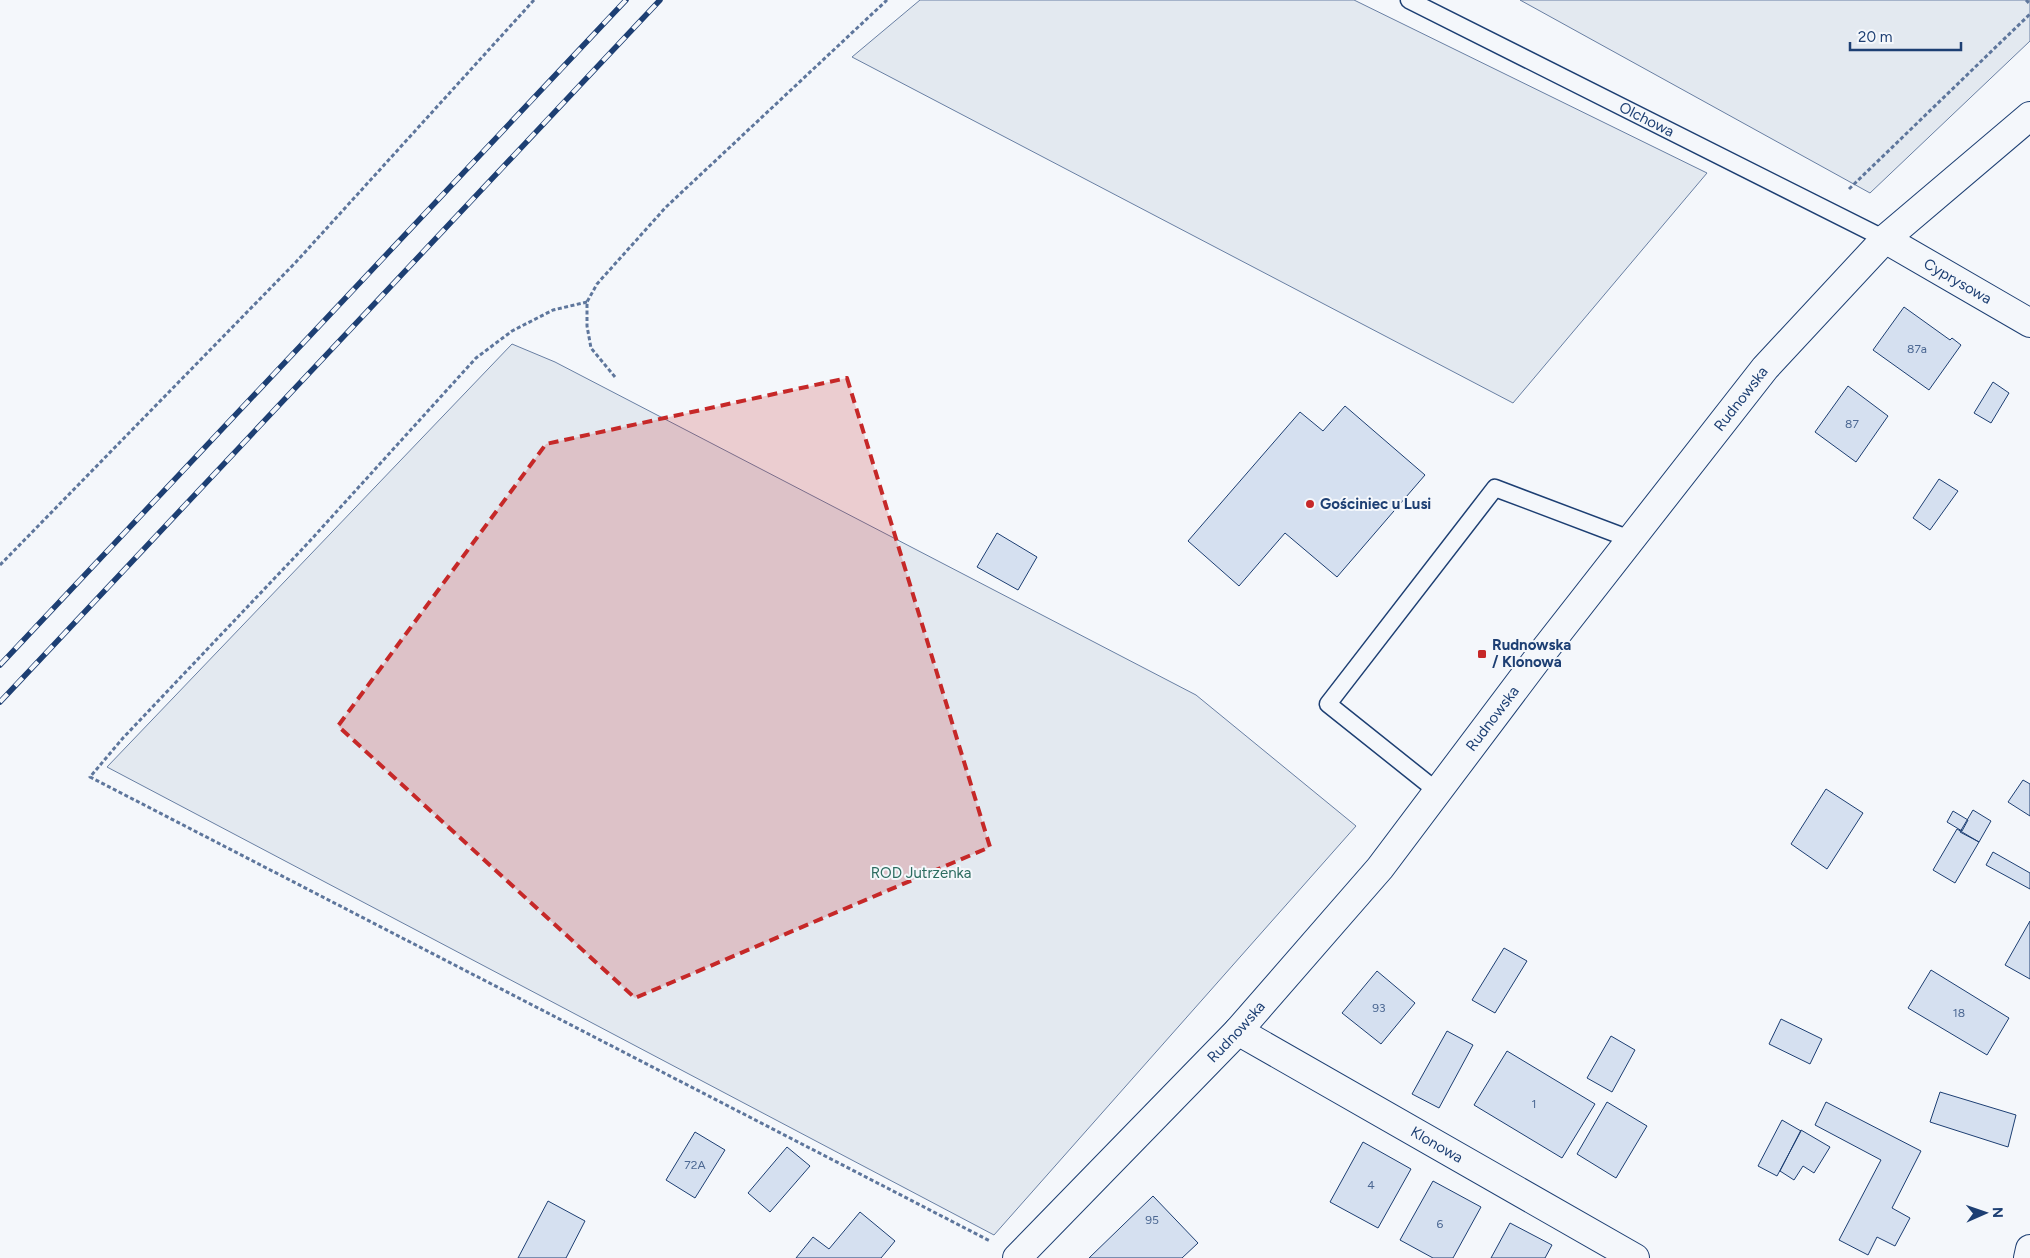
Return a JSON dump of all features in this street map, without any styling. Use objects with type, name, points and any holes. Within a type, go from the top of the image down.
[{"type":"main road","name":"Rudnowska","points":[[1018,1257],[1238,1031],[1380,868],[1436,791],[1630,538],[1766,368],[1885,239],[2030,116]]},
{"type":"main road","name":"Cyprysowa","points":[[1885,239],[2030,323]]},
{"type":"main road","name":"Klonowa","points":[[1238,1031],[1635,1258]]},
{"type":"main road","points":[[2028,1258],[2030,1249]]},
{"type":"lane","name":"Olchowa","points":[[1410,0],[1885,239]]},
{"type":"lane","points":[[1436,791],[1328,704],[1495,488],[1630,538]]},
{"type":"path","points":[[0,565],[296,262],[534,0]]},
{"type":"path","points":[[615,377],[591,348],[587,326],[587,302],[597,284],[666,206],[887,0]]},
{"type":"path","points":[[2026,0],[2030,4]]},
{"type":"path","points":[[1845,193],[2030,14]]},
{"type":"path","points":[[587,302],[553,310],[512,331],[476,358],[308,543],[90,776],[1018,1257]]},
{"type":"highlighted area","points":[[847,378],[990,847],[635,998],[338,726],[546,444]]},
{"type":"green space","points":[[920,0],[1354,0],[1707,173],[1513,403],[852,57]]},
{"type":"green space","points":[[1520,0],[2030,0],[2030,41],[1870,193]]},
{"type":"green space","name":"ROD Jutrzenka","points":[[512,344],[555,362],[1196,695],[1356,826],[994,1235],[107,767]]},
{"type":"building","points":[[1904,307],[1950,340],[1952,338],[1961,345],[1929,390],[1873,350]]},
{"type":"building","points":[[1993,382],[2009,393],[1991,423],[1974,413]]},
{"type":"building","points":[[1848,386],[1888,416],[1856,462],[1815,432]]},
{"type":"building","name":"Gościniec u Lusi","points":[[1345,406],[1425,475],[1337,577],[1285,533],[1239,586],[1188,541],[1300,412],[1323,431]]},
{"type":"building","points":[[1939,479],[1958,491],[1930,530],[1913,518]]},
{"type":"building","points":[[997,533],[1037,557],[1018,590],[977,567]]},
{"type":"building","points":[[2023,780],[2030,784],[2030,816],[2008,802]]},
{"type":"building","points":[[1826,789],[1863,813],[1827,869],[1791,844]]},
{"type":"building","points":[[1973,810],[1991,821],[1979,842],[1960,832]]},
{"type":"building","points":[[1953,811],[1968,820],[1962,831],[1947,822]]},
{"type":"building","points":[[1957,829],[1979,842],[1955,883],[1933,870]]},
{"type":"building","points":[[1993,852],[2030,873],[2030,889],[1986,865]]},
{"type":"building","points":[[2030,921],[2030,979],[2005,965]]},
{"type":"building","points":[[1504,948],[1527,961],[1495,1013],[1472,1000]]},
{"type":"building","points":[[1931,970],[2009,1018],[1987,1055],[1908,1008]]},
{"type":"building","points":[[1377,971],[1415,1003],[1381,1044],[1342,1013]]},
{"type":"building","points":[[1781,1019],[1822,1039],[1810,1064],[1769,1044]]},
{"type":"building","points":[[1447,1031],[1473,1045],[1439,1108],[1412,1094]]},
{"type":"building","points":[[1611,1036],[1635,1050],[1612,1092],[1587,1078]]},
{"type":"building","points":[[1507,1051],[1595,1104],[1562,1158],[1474,1105]]},
{"type":"building","points":[[1940,1092],[2016,1115],[2008,1147],[1930,1122]]},
{"type":"building","points":[[1607,1102],[1647,1126],[1616,1178],[1577,1154]]},
{"type":"building","points":[[1826,1102],[1921,1151],[1892,1208],[1910,1218],[1895,1246],[1877,1237],[1868,1255],[1839,1240],[1881,1160],[1815,1125]]},
{"type":"building","points":[[1782,1120],[1801,1131],[1777,1176],[1758,1166]]},
{"type":"building","points":[[1801,1130],[1830,1147],[1814,1173],[1803,1166],[1794,1180],[1780,1171]]},
{"type":"building","points":[[695,1132],[725,1150],[695,1198],[666,1180]]},
{"type":"building","points":[[1363,1142],[1411,1169],[1378,1228],[1330,1202]]},
{"type":"building","points":[[787,1147],[810,1166],[770,1212],[748,1193]]},
{"type":"building","points":[[1433,1181],[1481,1207],[1453,1258],[1433,1258],[1400,1240]]},
{"type":"building","points":[[1153,1196],[1198,1243],[1182,1258],[1089,1258]]},
{"type":"building","points":[[548,1201],[585,1221],[566,1258],[518,1258]]},
{"type":"building","points":[[860,1212],[895,1241],[881,1258],[796,1258],[813,1237],[829,1249]]},
{"type":"building","points":[[1510,1223],[1552,1245],[1545,1258],[1491,1258]]},
{"type":"railway","points":[[0,665],[626,0]]},
{"type":"railway","points":[[0,702],[660,0]]},
{"type":"place","name":"Gościniec u Lusi","points":[[1310,504]]},
{"type":"place","name":"Rudnowska / Klonowa","points":[[1482,654]]}]
